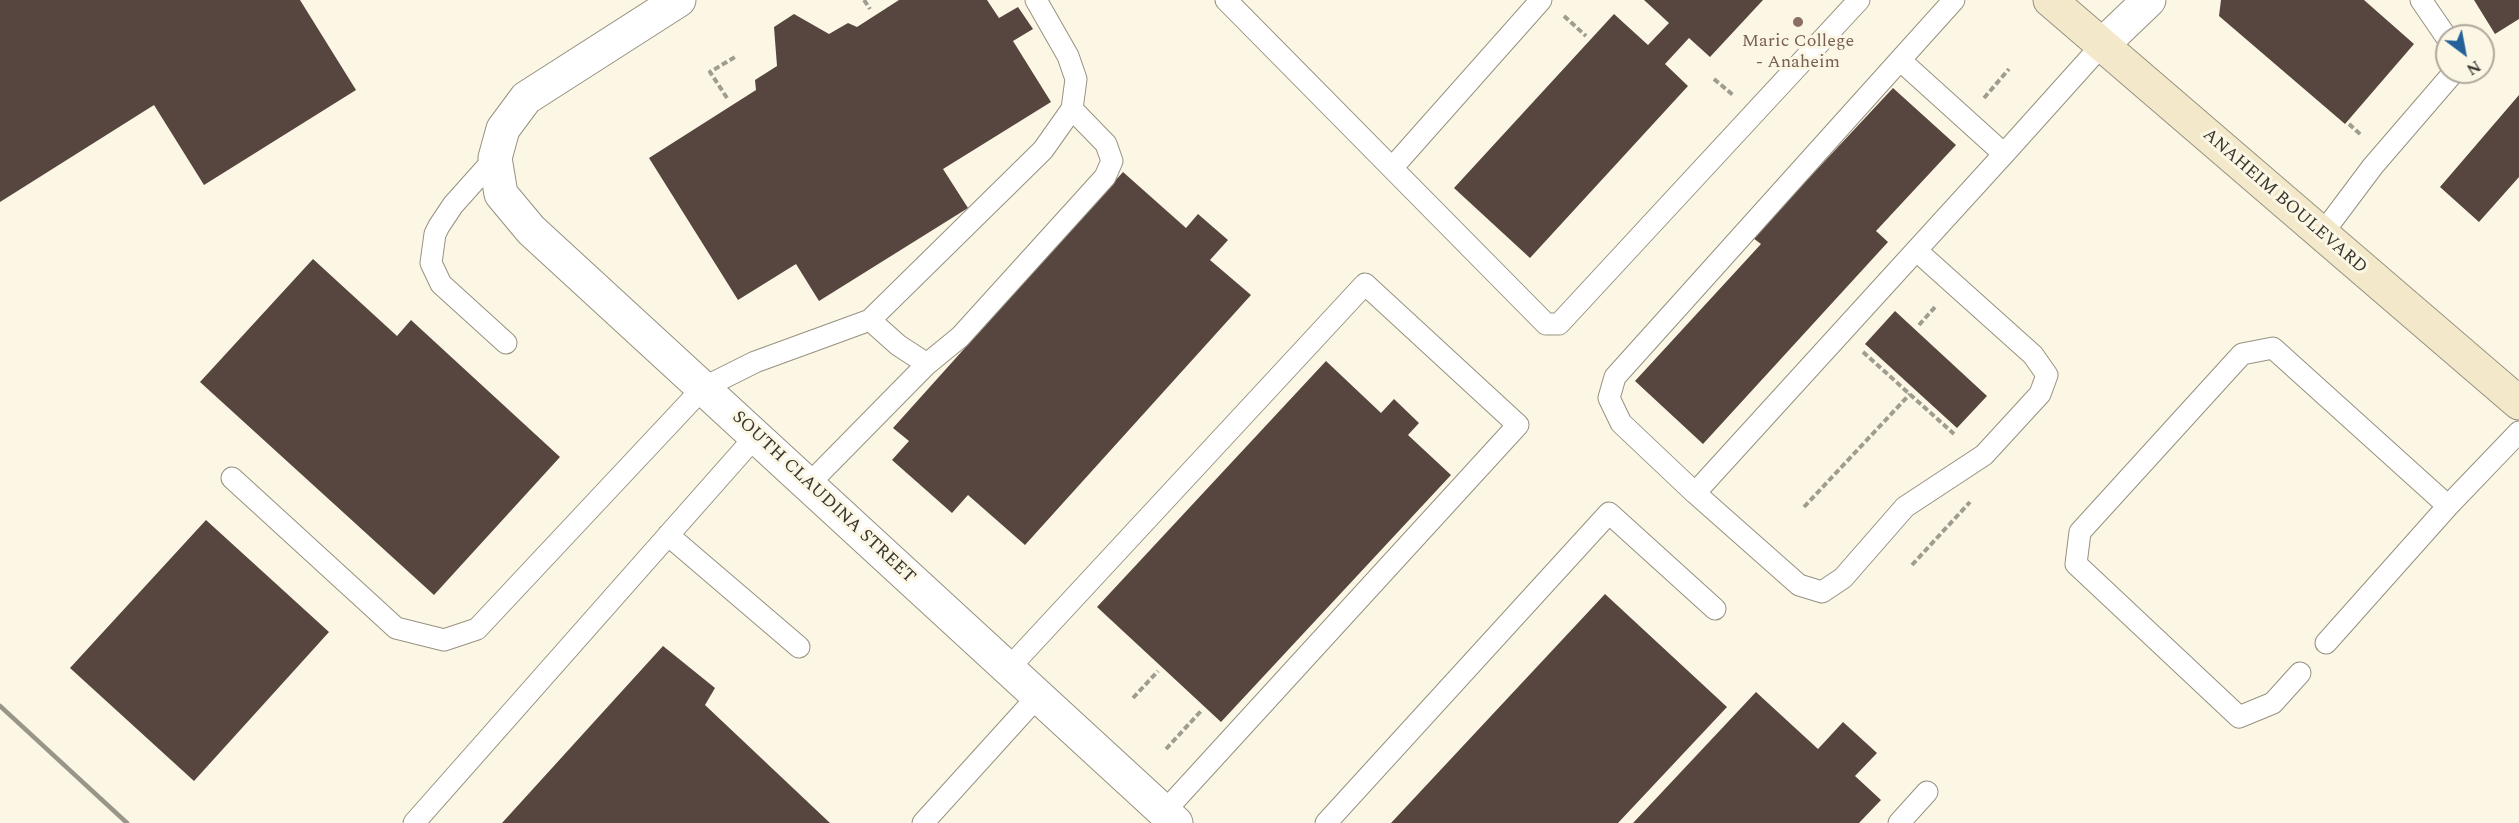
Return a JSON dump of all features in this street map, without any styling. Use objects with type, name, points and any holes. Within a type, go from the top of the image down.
[{"type":"main road","name":"ANAHEIM BOULEVARD","points":[[2050,0],[2519,403]]},
{"type":"street","points":[[495,158],[503,129],[526,98],[679,0]]},
{"type":"street","points":[[2101,46],[2149,0]]},
{"type":"street","name":"SOUTH CLAUDINA STREET","points":[[495,158],[501,194],[531,230],[1170,818]]},
{"type":"lane","points":[[232,478],[396,628],[444,640],[477,629],[703,388],[755,362],[870,320],[1043,150],[1072,109],[1076,79],[1068,56],[1036,0]]},
{"type":"lane","points":[[1226,0],[1546,324],[1559,324],[1859,0]]},
{"type":"lane","points":[[1392,168],[1541,0]]},
{"type":"lane","points":[[1917,251],[2033,355],[2047,375],[2040,394],[1984,455],[1905,507],[1843,578],[1822,591],[1799,585],[1695,493],[1621,423],[1609,398],[1615,376],[1954,0]]},
{"type":"lane","points":[[2421,0],[2437,24]]},
{"type":"lane","points":[[1695,493],[2101,46]]},
{"type":"lane","points":[[1900,60],[2004,154]]},
{"type":"lane","points":[[2322,234],[2373,166],[2444,84]]},
{"type":"lane","points":[[808,485],[927,364],[960,337],[1105,177],[1112,161],[1106,144],[1072,109]]},
{"type":"lane","points":[[495,158],[453,206],[435,234],[431,263],[441,284],[506,343]]},
{"type":"lane","points":[[1008,669],[1365,284],[1433,346],[1518,425],[1170,818]]},
{"type":"lane","points":[[870,320],[898,345],[927,364]]},
{"type":"lane","points":[[2300,673],[2274,703],[2239,717],[2076,564],[2080,532],[2242,354],[2273,348],[2448,506]]},
{"type":"lane","points":[[2326,643],[2448,506],[2519,432]]},
{"type":"lane","points":[[414,823],[755,437]]},
{"type":"lane","points":[[1326,823],[1609,513],[1715,609]]},
{"type":"lane","points":[[668,535],[799,647]]},
{"type":"lane","points":[[927,822],[1038,696]]},
{"type":"lane","points":[[1899,823],[1926,792]]},
{"type":"path","points":[[864,0],[870,9]]},
{"type":"path","points":[[1567,7],[1561,13],[1586,36]]},
{"type":"path","points":[[727,98],[710,72],[735,57]]},
{"type":"path","points":[[1979,103],[2009,69]]},
{"type":"path","points":[[1714,79],[1738,100]]},
{"type":"path","points":[[2349,124],[2369,141]]},
{"type":"path","points":[[1919,325],[1942,299]]},
{"type":"path","points":[[1857,346],[1954,434]]},
{"type":"path","points":[[1804,507],[1910,394]]},
{"type":"path","points":[[1912,565],[1974,498]]},
{"type":"path","points":[[1133,698],[1158,671]]},
{"type":"path","points":[[1166,749],[1201,711]]},
{"type":"building","points":[[0,0],[300,0],[356,90],[204,185],[154,105],[0,202]]},
{"type":"building","points":[[899,0],[987,0],[999,18],[1018,7],[1033,29],[1013,41],[1051,102],[943,169],[968,208],[819,301],[796,264],[738,300],[649,158],[756,90],[755,80],[777,66],[774,27],[794,14],[829,34],[848,23],[857,27]]},
{"type":"building","points":[[1644,0],[1763,0],[1710,57],[1689,38],[1665,64],[1688,86],[1530,258],[1454,188],[1614,14],[1648,45],[1669,23]]},
{"type":"building","points":[[2221,0],[2364,0],[2414,44],[2345,124],[2219,16]]},
{"type":"building","points":[[2474,0],[2519,0],[2519,19],[2495,34],[2495,24],[2489,24]]},
{"type":"building","points":[[1893,88],[1956,145],[1876,231],[1888,242],[1703,444],[1635,381],[1761,244],[1753,238]]},
{"type":"building","points":[[2519,95],[2519,177],[2479,222],[2440,187]]},
{"type":"building","points":[[1123,172],[1186,228],[1198,214],[1228,240],[1210,260],[1251,295],[1025,545],[968,495],[952,513],[892,460],[909,441],[893,428]]},
{"type":"building","points":[[313,259],[397,336],[411,320],[560,457],[434,595],[200,382]]},
{"type":"building","points":[[1895,311],[1987,396],[1957,428],[1865,344]]},
{"type":"building","points":[[1326,361],[1381,413],[1394,399],[1419,423],[1408,435],[1451,475],[1221,722],[1097,607]]},
{"type":"building","points":[[206,520],[329,632],[194,781],[70,668]]},
{"type":"building","points":[[1605,594],[1727,707],[1618,823],[1391,823]]},
{"type":"building","points":[[663,646],[715,688],[705,705],[830,823],[502,823]]},
{"type":"building","points":[[1756,692],[1818,749],[1843,722],[1877,753],[1855,776],[1881,800],[1859,823],[1633,823]]},
{"type":"railway","points":[[0,706],[127,823]]},
{"type":"place","name":"Maric College - Anaheim","points":[[1798,22]]}]
